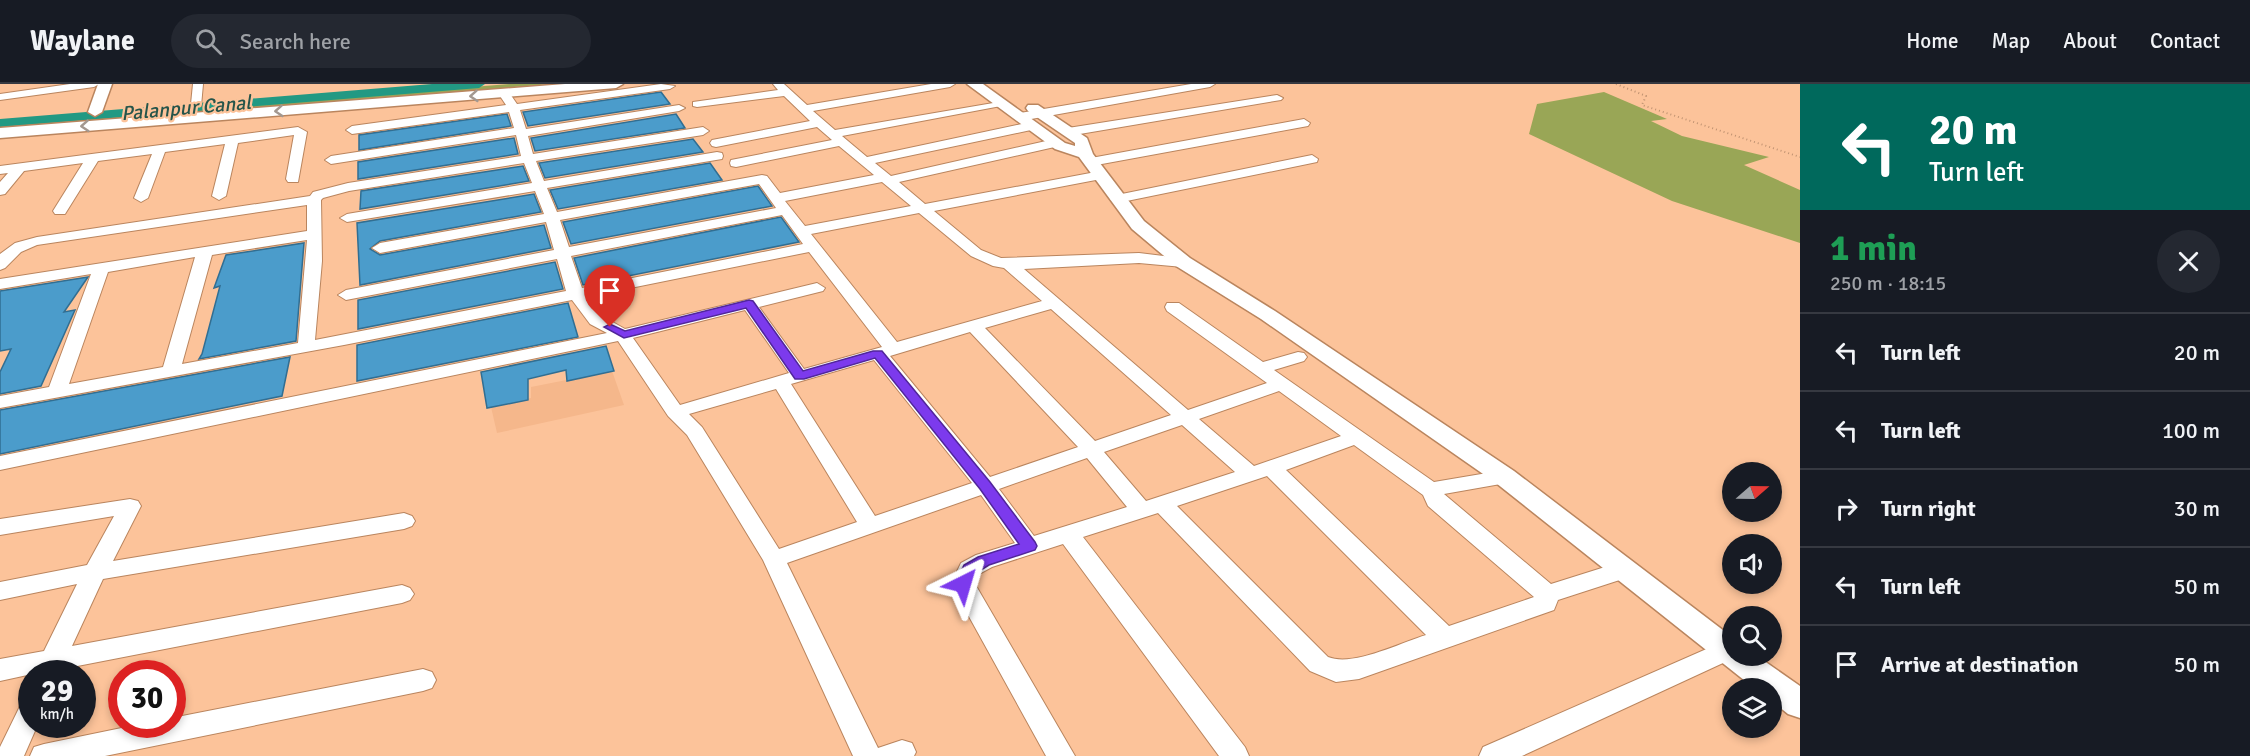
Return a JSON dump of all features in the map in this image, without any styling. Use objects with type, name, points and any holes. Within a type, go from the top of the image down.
[{"type":"street","points":[[0,97],[94,84]]},
{"type":"street","points":[[95,112],[105,84]]},
{"type":"street","points":[[197,104],[198,84]]},
{"type":"street","points":[[352,130],[616,84]]},
{"type":"street","points":[[803,109],[950,84]]},
{"type":"street","points":[[974,84],[1055,143],[1092,164]]},
{"type":"street","points":[[998,84],[1082,141],[1092,164],[1138,225],[1183,262],[1268,315],[1505,477],[1722,646]]},
{"type":"street","points":[[1136,84],[1152,95]]},
{"type":"street","points":[[865,161],[1025,121],[1041,113],[1210,84]]},
{"type":"street","points":[[0,119],[405,86]]},
{"type":"street","points":[[0,133],[509,101],[670,86]]},
{"type":"street","points":[[697,104],[781,88],[819,123],[976,253],[998,263],[1139,258],[1183,262]]},
{"type":"street","points":[[1068,132],[1278,98]]},
{"type":"street","points":[[509,101],[552,217],[575,293],[597,320],[624,335],[675,412],[695,431],[774,559],[867,756]]},
{"type":"street","points":[[736,163],[837,138],[1000,103]]},
{"type":"street","points":[[331,160],[679,108]]},
{"type":"street","points":[[347,219],[540,185],[717,149],[819,123]]},
{"type":"street","points":[[802,231],[924,210],[1092,164],[1304,123]]},
{"type":"street","points":[[306,347],[314,234],[314,200],[318,195],[348,187],[528,157],[703,131]]},
{"type":"street","points":[[0,170],[301,132],[293,179]]},
{"type":"street","points":[[219,196],[232,140]]},
{"type":"street","points":[[346,295],[564,254],[886,179],[1055,143]]},
{"type":"street","points":[[141,198],[160,149]]},
{"type":"street","points":[[60,212],[93,158]]},
{"type":"street","points":[[1117,199],[1312,159]]},
{"type":"street","points":[[0,191],[19,168]]},
{"type":"street","points":[[380,248],[762,179],[1029,546]]},
{"type":"street","points":[[0,265],[8,252],[15,247],[37,241],[314,200]]},
{"type":"street","points":[[0,284],[314,234]]},
{"type":"street","points":[[1139,258],[1162,245]]},
{"type":"street","points":[[0,402],[306,347],[813,247]]},
{"type":"street","points":[[171,371],[205,251]]},
{"type":"street","points":[[1009,264],[1182,416],[1261,472],[1445,638]]},
{"type":"street","points":[[57,392],[101,268]]},
{"type":"street","points":[[0,463],[624,335],[817,288]]},
{"type":"street","points":[[675,412],[1053,303]]},
{"type":"street","points":[[749,304],[870,525]]},
{"type":"street","points":[[1173,307],[1432,491],[1437,501],[1547,594]]},
{"type":"street","points":[[973,326],[1090,448],[1319,664],[1336,671],[1359,668],[1545,603],[1547,594]]},
{"type":"street","points":[[1260,369],[1298,357]]},
{"type":"street","points":[[774,559],[1182,416],[1281,384]]},
{"type":"street","points":[[1061,756],[963,584],[969,569],[984,561],[1261,472],[1357,437]]},
{"type":"street","points":[[1432,491],[1443,486],[1505,477]]},
{"type":"street","points":[[0,527],[130,506],[95,572],[53,660]]},
{"type":"street","points":[[0,591],[95,572],[404,521]]},
{"type":"street","points":[[1068,534],[1235,756]]},
{"type":"street","points":[[1547,594],[1624,570]]},
{"type":"street","points":[[84,660],[402,594]]},
{"type":"street","points":[[1493,756],[1722,657]]},
{"type":"street","points":[[1749,666],[1800,704]]},
{"type":"street","points":[[0,670],[18,669]]},
{"type":"street","points":[[44,756],[423,680]]},
{"type":"street","points":[[10,756],[18,738]]},
{"type":"path","points":[[1616,84],[1646,96],[1642,105],[1800,158]]},
{"type":"shaded area","points":[[612,371],[624,405],[497,433],[491,407],[531,398],[531,387]]},
{"type":"green space","points":[[509,84],[551,84],[0,130],[0,126]]},
{"type":"green space","points":[[1604,92],[1667,119],[1651,121],[1682,136],[1769,157],[1744,165],[1800,190],[1800,243],[1672,201],[1529,134],[1537,104]]},
{"type":"building","points":[[661,92],[670,104],[528,126],[523,112]]},
{"type":"building","points":[[507,114],[511,126],[359,150],[359,135]]},
{"type":"building","points":[[676,114],[685,128],[535,151],[531,138]]},
{"type":"building","points":[[514,138],[518,154],[358,179],[358,162]]},
{"type":"building","points":[[693,139],[703,152],[545,178],[539,163]]},
{"type":"building","points":[[710,163],[722,180],[558,209],[550,190]]},
{"type":"building","points":[[523,166],[529,181],[360,209],[361,191]]},
{"type":"building","points":[[758,186],[772,206],[571,244],[563,222]]},
{"type":"building","points":[[534,194],[541,212],[380,241],[370,249],[380,255],[544,225],[551,248],[360,285],[357,223]]},
{"type":"building","points":[[781,217],[799,242],[583,285],[574,258]]},
{"type":"building","points":[[304,243],[296,341],[199,359],[220,286],[214,288],[226,255]]},
{"type":"building","points":[[555,262],[563,289],[358,329],[358,300]]},
{"type":"building","points":[[88,277],[64,312],[75,310],[41,386],[0,394],[0,372],[11,349],[0,351],[0,291]]},
{"type":"building","points":[[568,303],[578,337],[357,381],[357,345]]},
{"type":"building","points":[[606,346],[614,371],[567,381],[566,370],[528,379],[528,400],[487,408],[481,372]]},
{"type":"building","points":[[290,357],[282,396],[0,454],[0,410]]},
{"type":"waterway","name":"Palanpur Canal","points":[[0,123],[479,84]]},
{"type":"route","points":[[610,327],[624,335],[749,304],[800,376],[878,353],[985,485],[1029,546],[984,561],[969,569],[963,584]]}]
